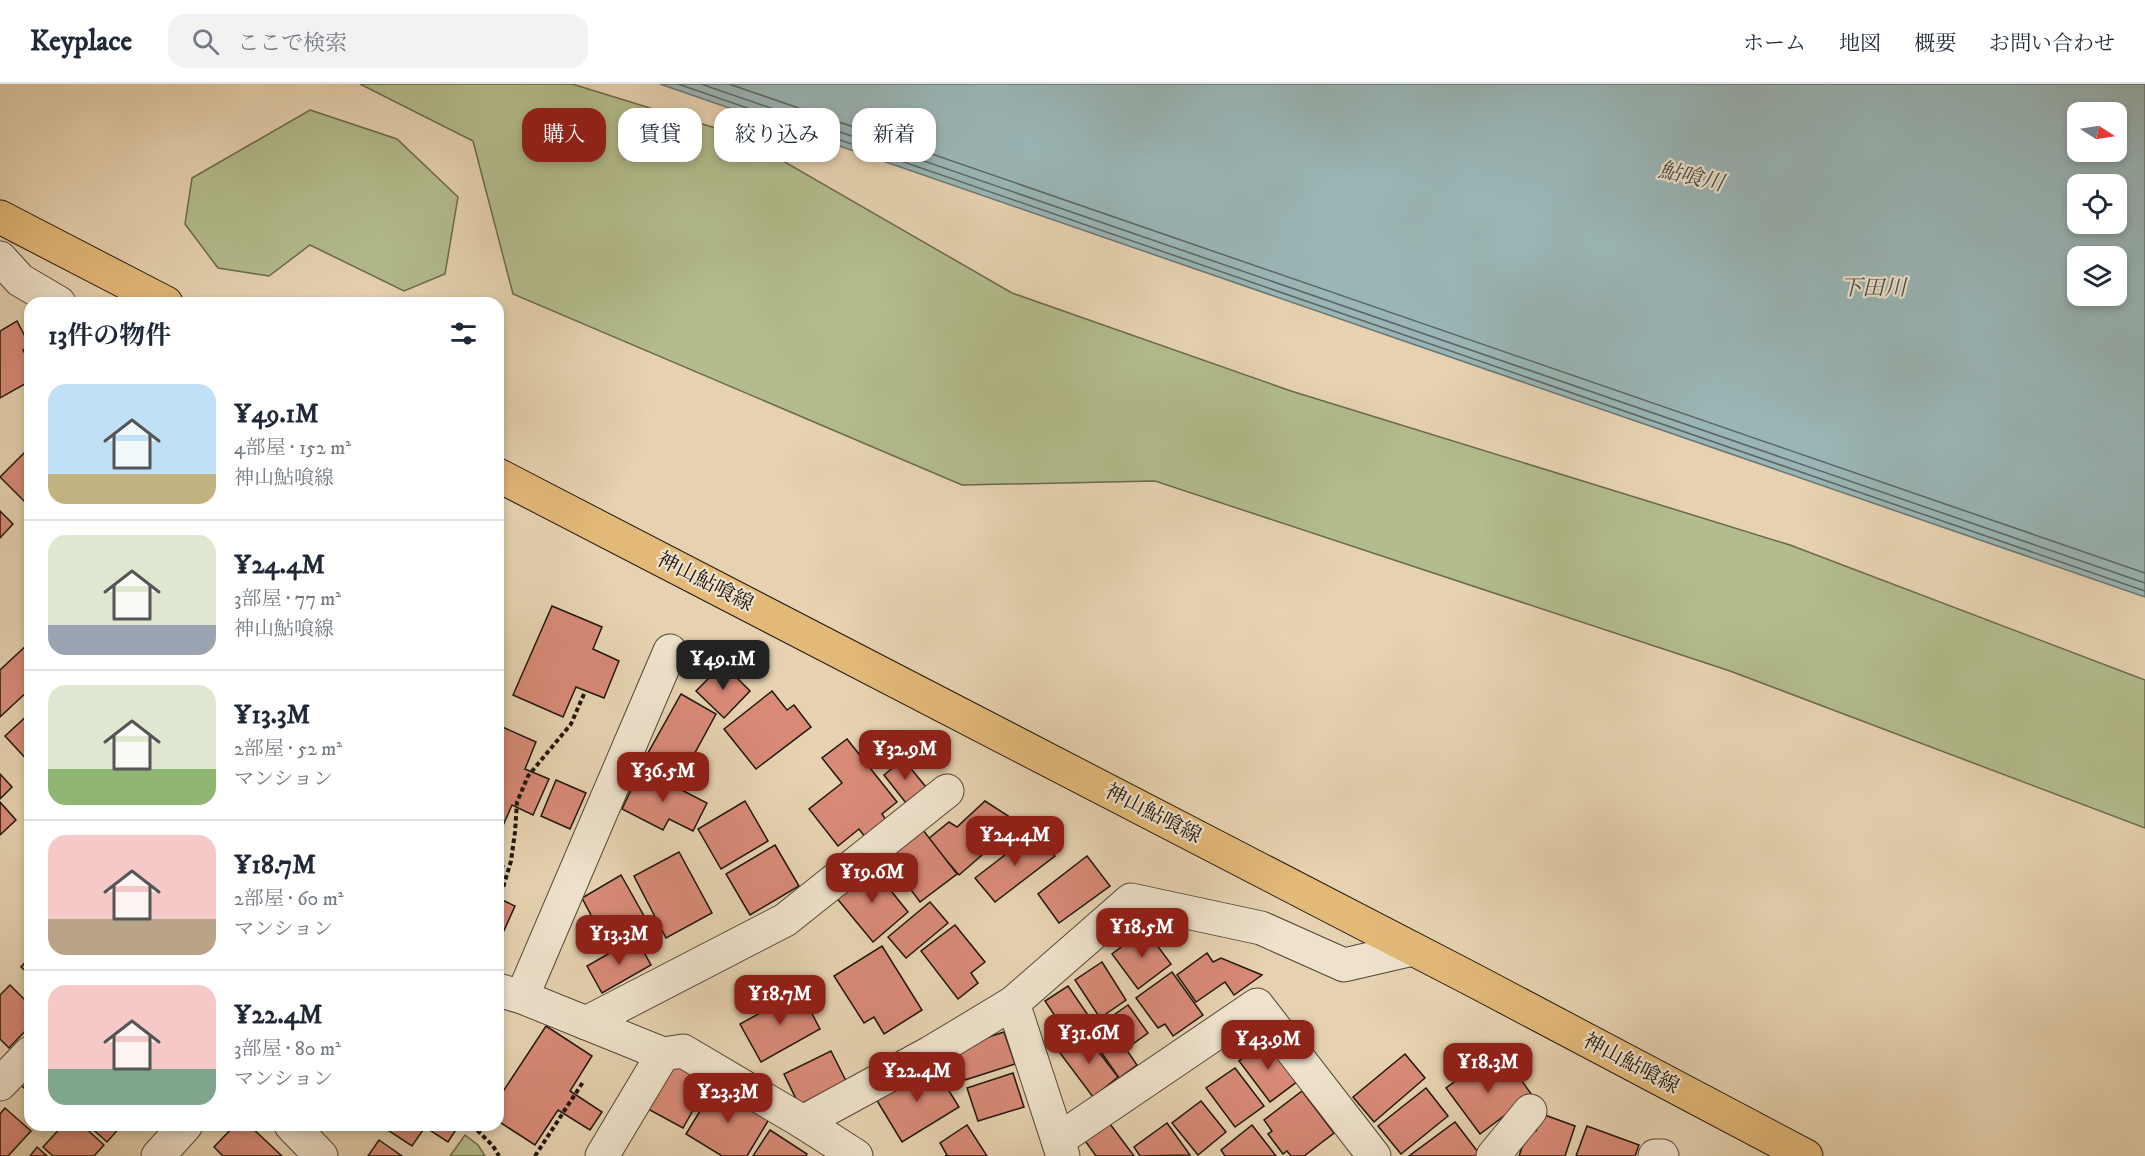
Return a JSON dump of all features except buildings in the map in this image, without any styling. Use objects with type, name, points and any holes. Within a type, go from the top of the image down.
[{"type":"main road","points":[[0,217],[154,297]]},
{"type":"main road","name":"神山鮎喰線","points":[[504,478],[1413,949],[1806,1156]]},
{"type":"street","points":[[0,258],[20,280],[49,297]]},
{"type":"street","points":[[669,651],[510,994],[663,1054],[683,1052],[803,1122],[856,1156]]},
{"type":"street","points":[[586,1023],[785,920],[947,791]]},
{"type":"street","points":[[803,1122],[930,1053],[1012,1003],[1131,900],[1262,928],[1344,965],[1413,949]]},
{"type":"street","points":[[1012,1003],[1061,1148],[1257,1005],[1368,1154]]},
{"type":"street","points":[[607,1154],[663,1054]]},
{"type":"street","points":[[0,1084],[24,1059]]},
{"type":"street","points":[[1493,1156],[1530,1111]]},
{"type":"street","points":[[158,1156],[181,1131]]},
{"type":"street","points":[[1655,1156],[1662,1156]]},
{"type":"path","points":[[504,884],[511,861],[517,802],[528,776],[571,723],[584,694]]},
{"type":"path","points":[[535,1156],[583,1082]]},
{"type":"path","points":[[478,1131],[493,1146],[499,1156]]},
{"type":"green space","points":[[360,84],[572,84],[650,108],[618,108],[618,162],[702,162],[702,124],[714,128],[714,162],[785,162],[1012,293],[1291,391],[1790,545],[2145,680],[2145,828],[1730,671],[1155,481],[962,485],[513,294],[473,141]]},
{"type":"green space","points":[[310,110],[397,139],[458,197],[445,274],[404,291],[310,245],[269,276],[218,268],[185,224],[192,178]]},
{"type":"green space","points":[[465,1135],[478,1145],[485,1156],[450,1156]]},
{"type":"water","name":"下田川","points":[[660,84],[2145,84],[2145,597],[886,162],[936,162],[936,108],[852,108],[852,150],[840,146],[840,108],[729,108]]},
{"type":"water label","name":"鮎喰川","points":[[1691,177]]}]
